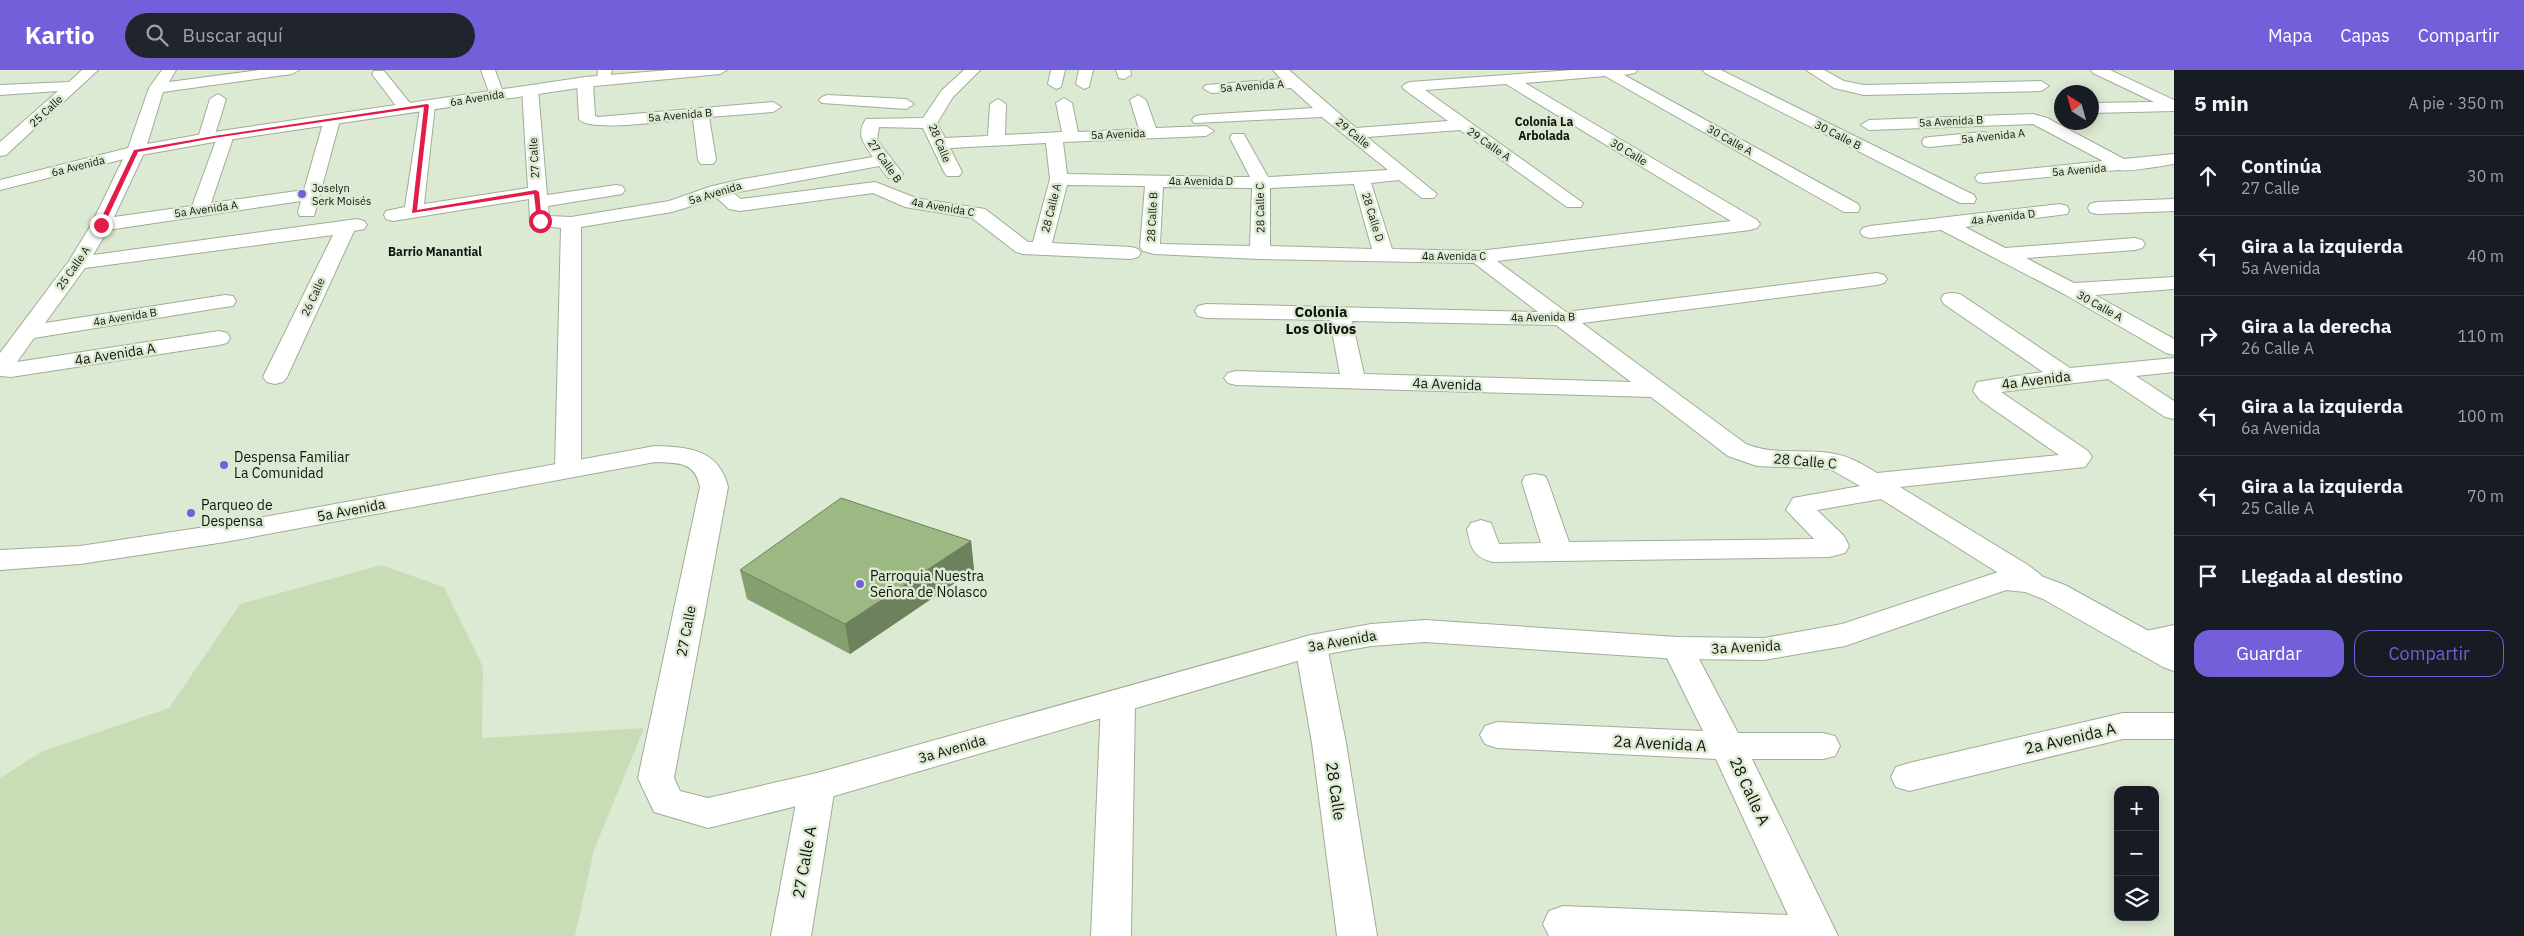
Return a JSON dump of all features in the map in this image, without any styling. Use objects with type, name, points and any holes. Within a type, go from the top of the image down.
[{"type":"street","name":"25 Calle","points":[[0,152],[90,70]]},
{"type":"street","name":"25 Calle A","points":[[11,370],[3,370],[2,366],[78,263],[101,225],[136,151],[157,88],[169,70]]},
{"type":"street","points":[[157,88],[250,73],[292,70]]},
{"type":"street","points":[[488,70],[496,94]]},
{"type":"street","name":"6a Avenida","points":[[0,185],[136,151],[206,138],[584,82],[604,75],[720,70]]},
{"type":"street","name":"28 Calle","points":[[953,172],[929,123],[937,105],[954,84],[973,70]]},
{"type":"street","name":"29 Calle","points":[[1280,70],[1326,112],[1428,194]]},
{"type":"street","points":[[1444,70],[1458,82],[1630,70]]},
{"type":"street","name":"30 Calle B","points":[[1710,70],[1967,199]]},
{"type":"street","points":[[1813,70],[1839,85],[1864,90],[1955,88],[2048,89],[2010,70]]},
{"type":"street","points":[[2098,70],[2174,107]]},
{"type":"street","name":"30 Calle A","points":[[1608,72],[1852,208]]},
{"type":"street","points":[[379,74],[406,108]]},
{"type":"street","points":[[1932,74],[1955,88]]},
{"type":"street","name":"30 Calle","points":[[1508,79],[1750,224]]},
{"type":"street","name":"5a Avenida B","points":[[584,82],[587,119],[597,122],[773,107]]},
{"type":"street","name":"29 Calle A","points":[[1458,82],[1414,85],[1410,89],[1574,203]]},
{"type":"street","name":"5a Avenida A","points":[[1211,88],[1294,83]]},
{"type":"street","points":[[0,90],[73,86]]},
{"type":"street","name":"27 Calle","points":[[530,89],[537,197],[540,221],[545,223]]},
{"type":"street","points":[[206,138],[218,99]]},
{"type":"street","points":[[827,100],[937,105]]},
{"type":"street","points":[[1138,100],[1149,133]]},
{"type":"street","points":[[1063,136],[1064,103]]},
{"type":"street","points":[[996,140],[998,104]]},
{"type":"street","points":[[414,212],[427,105]]},
{"type":"street","points":[[2099,108],[2174,107]]},
{"type":"street","name":"5a Avenida","points":[[939,143],[1149,133],[1326,112]]},
{"type":"street","points":[[700,113],[707,160]]},
{"type":"street","name":"5a Avenida B","points":[[1869,125],[2032,119],[2054,129]]},
{"type":"street","points":[[78,263],[302,233],[332,120]]},
{"type":"street","name":"27 Calle B","points":[[912,204],[868,136],[872,122],[876,121],[929,123]]},
{"type":"street","points":[[9,124],[34,123]]},
{"type":"street","points":[[1353,133],[1461,125]]},
{"type":"street","name":"5a Avenida A","points":[[1930,142],[2054,129]]},
{"type":"street","points":[[2057,130],[2125,166]]},
{"type":"street","points":[[200,209],[226,135]]},
{"type":"street","name":"28 Calle A","points":[[1041,249],[1059,179],[1063,136]]},
{"type":"street","name":"28 Calle C","points":[[1238,138],[1261,182],[1260,253]]},
{"type":"street","points":[[2092,147],[2174,148]]},
{"type":"street","name":"5a Avenida","points":[[1984,178],[2125,166],[2174,159]]},
{"type":"street","name":"5a Avenida","points":[[545,223],[571,223],[672,206],[718,190],[743,184],[884,160]]},
{"type":"street","name":"4a Avenida D","points":[[1059,179],[1261,182],[1361,179],[1403,174]]},
{"type":"street","name":"28 Calle D","points":[[1361,179],[1384,255]]},
{"type":"street","name":"28 Calle B","points":[[1154,181],[1150,247],[1155,249]]},
{"type":"street","name":"4a Avenida C","points":[[718,190],[736,205],[746,205],[875,188],[912,204],[978,213],[1017,245],[1041,249],[1132,253]]},
{"type":"street","points":[[393,215],[537,197],[616,190]]},
{"type":"street","name":"5a Avenida A","points":[[101,225],[312,194]]},
{"type":"street","points":[[2097,208],[2174,205]]},
{"type":"street","points":[[2145,207],[2174,221]]},
{"type":"street","name":"4a Avenida D","points":[[1870,232],[2060,210]]},
{"type":"street","points":[[568,468],[571,223]]},
{"type":"street","name":"4a Avenida C","points":[[1155,249],[1479,257],[1750,224]]},
{"type":"street","name":"30 Calle A","points":[[1946,224],[2071,290],[2174,348]]},
{"type":"street","name":"26 Calle","points":[[275,377],[351,226],[302,233]]},
{"type":"street","points":[[2002,254],[2135,244]]},
{"type":"street","name":"28 Calle C","points":[[1479,257],[1659,390],[1736,450],[1757,458],[1833,461],[1845,465],[2018,572],[2030,582],[2054,592],[2174,659]]},
{"type":"street","name":"4a Avenida B","points":[[1206,310],[1563,319],[1877,279]]},
{"type":"street","points":[[2071,290],[2174,282]]},
{"type":"street","points":[[1952,299],[2065,376]]},
{"type":"street","name":"4a Avenida B","points":[[26,333],[225,301]]},
{"type":"street","points":[[1340,314],[1353,381]]},
{"type":"street","name":"4a Avenida A","points":[[11,370],[219,338]]},
{"type":"street","name":"4a Avenida","points":[[1879,486],[2076,461],[2079,457],[1985,391],[1986,387],[1996,384],[2174,365]]},
{"type":"street","points":[[2112,371],[2174,412]]},
{"type":"street","name":"4a Avenida","points":[[1236,378],[1659,390]]},
{"type":"street","name":"5a Avenida","points":[[0,560],[80,556],[225,534],[568,468],[655,454],[681,455],[700,462]]},
{"type":"street","name":"27 Calle","points":[[667,802],[656,778],[714,487],[711,473],[700,462]]},
{"type":"street","points":[[1535,482],[1558,552]]},
{"type":"street","points":[[1481,529],[1486,549],[1493,553],[1829,548],[1835,546],[1834,542],[1800,510],[1803,504],[1879,486]]},
{"type":"street","name":"3a Avenida","points":[[667,802],[708,813],[817,787],[1311,646],[1372,635],[1425,631],[1678,648],[1764,649],[1845,635],[2004,580],[2030,582]]},
{"type":"street","points":[[2142,642],[2174,636]]},
{"type":"street","name":"28 Calle","points":[[1311,646],[1329,743],[1357,936]]},
{"type":"street","name":"28 Calle A","points":[[1678,648],[1728,746],[1818,935]]},
{"type":"street","points":[[1111,936],[1118,702]]},
{"type":"street","name":"2a Avenida A","points":[[1909,777],[2124,726],[2174,726]]},
{"type":"street","name":"2a Avenida A","points":[[1497,735],[1728,746],[1823,746]]},
{"type":"street","name":"27 Calle A","points":[[791,936],[817,787]]},
{"type":"street","points":[[1563,924],[1818,935]]},
{"type":"green space","points":[[381,565],[444,587],[483,667],[482,738],[644,728],[594,850],[575,936],[0,936],[0,778],[43,751],[169,708],[240,604]]},
{"type":"building","points":[[841,498],[971,541],[845,624],[740,570]]},
{"type":"place","name":"Joselyn Serk Moisés","points":[[302,194]]},
{"type":"place","name":"Despensa Familiar La Comunidad","points":[[224,465]]},
{"type":"place","name":"Parqueo de Despensa","points":[[191,513]]},
{"type":"place","name":"Parroquia Nuestra Señora de Nolasco","points":[[860,584]]},
{"type":"district","name":"Colonia La Arbolada","points":[[1544,128]]},
{"type":"district","name":"Barrio Manantial","points":[[435,251]]},
{"type":"district","name":"Colonia Los Olivos","points":[[1321,320]]},
{"type":"route","points":[[101,225],[136,151],[214,137],[427,105],[414,212],[536,192],[540,221]]}]
